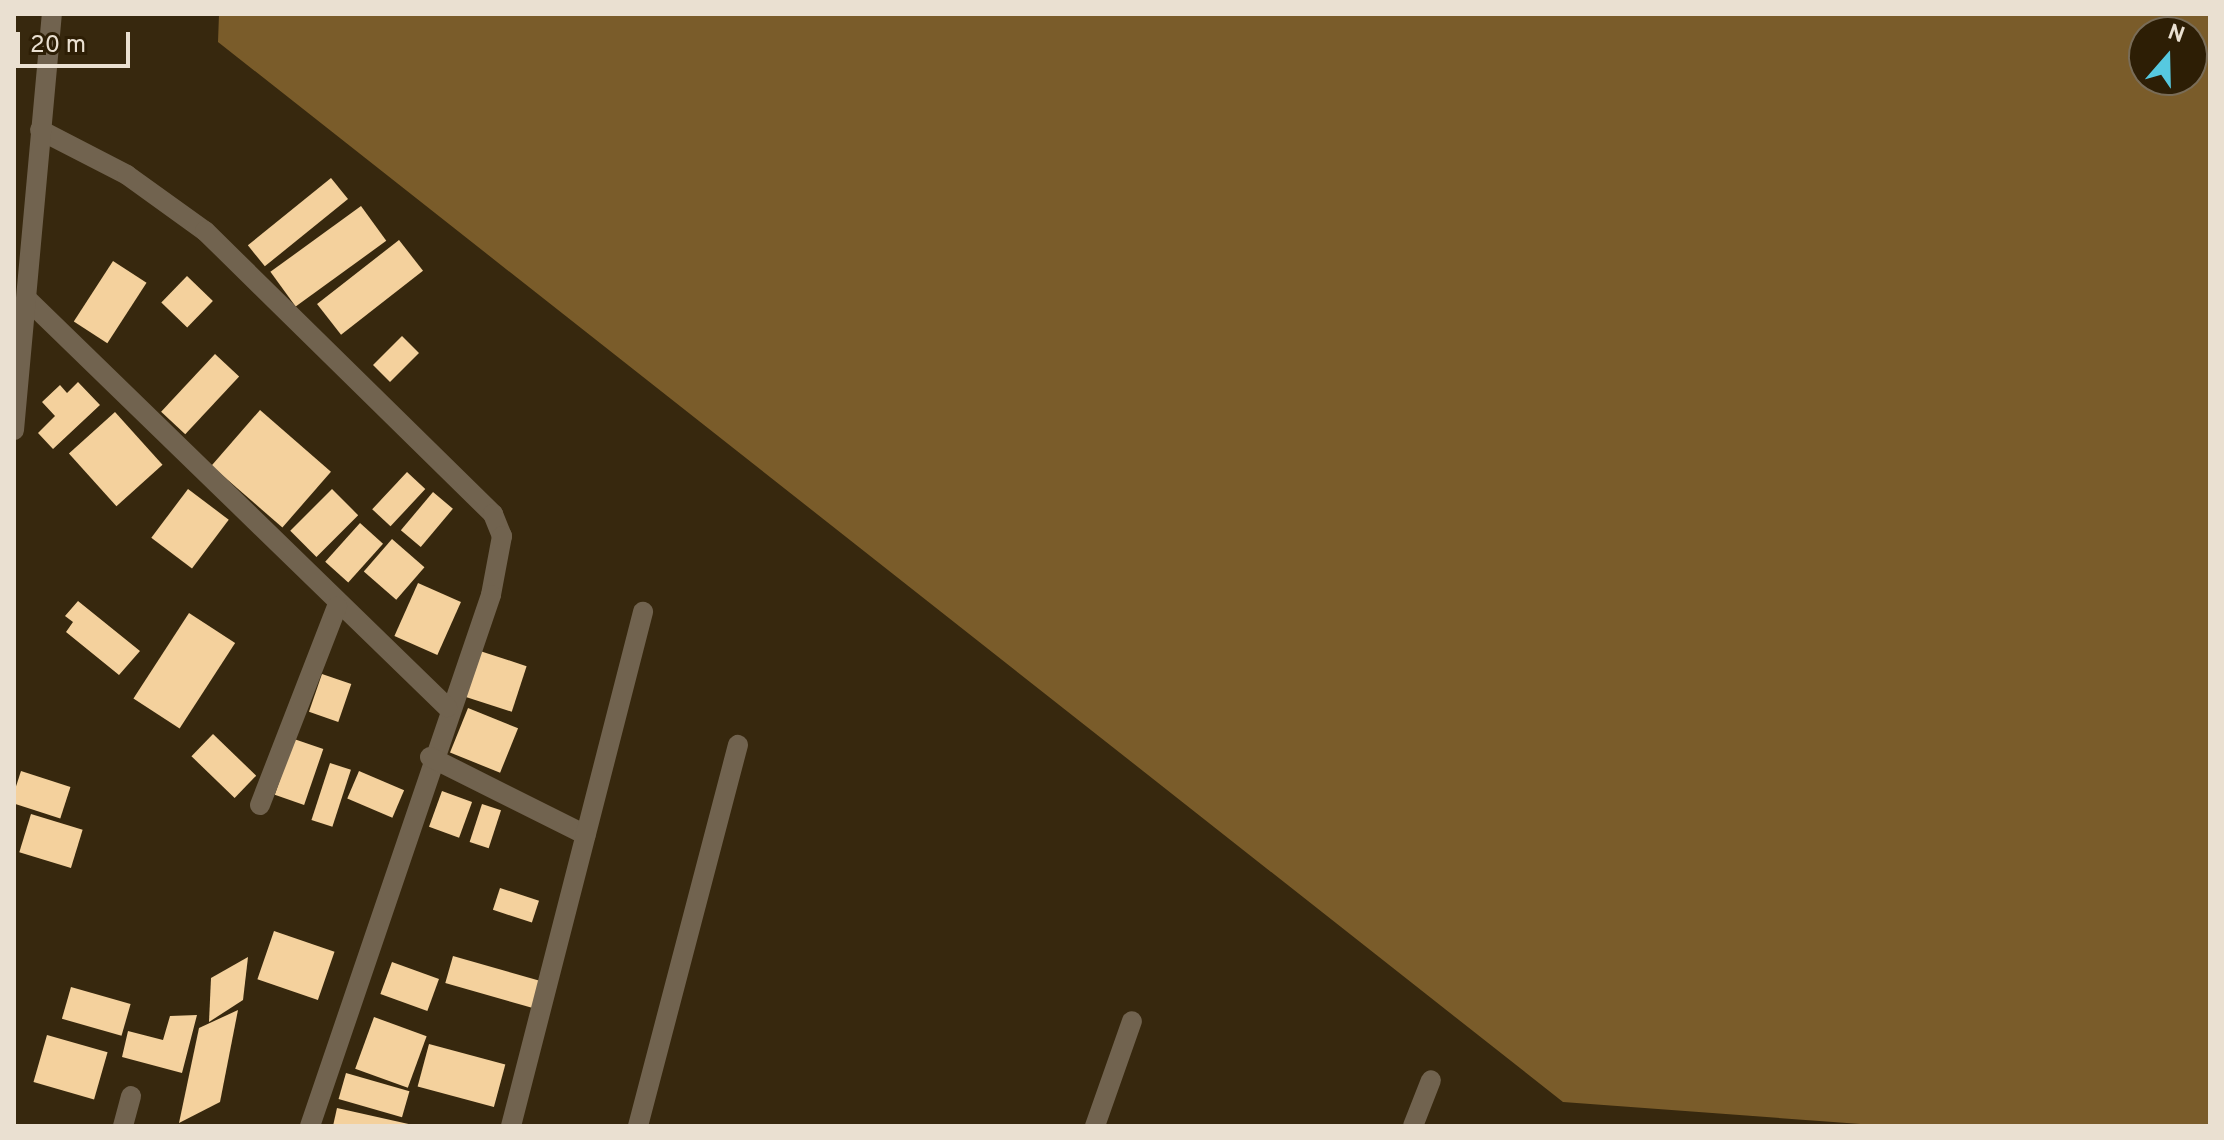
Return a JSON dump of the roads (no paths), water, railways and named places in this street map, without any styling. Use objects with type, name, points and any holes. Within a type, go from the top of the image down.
[{"type":"street","points":[[14,430],[17,335],[27,299],[52,14]]},
{"type":"street","points":[[40,130],[127,175],[205,231],[493,514],[502,563],[447,707],[310,1126]]},
{"type":"street","points":[[27,299],[337,606],[447,707]]},
{"type":"street","points":[[260,805],[337,606]]},
{"type":"street","points":[[511,1126],[643,612]]},
{"type":"street","points":[[638,1126],[738,745]]},
{"type":"street","points":[[430,757],[586,835]]},
{"type":"street","points":[[1095,1126],[1132,1021]]},
{"type":"street","points":[[1413,1126],[1431,1080]]},
{"type":"street","points":[[123,1126],[131,1096]]}]
